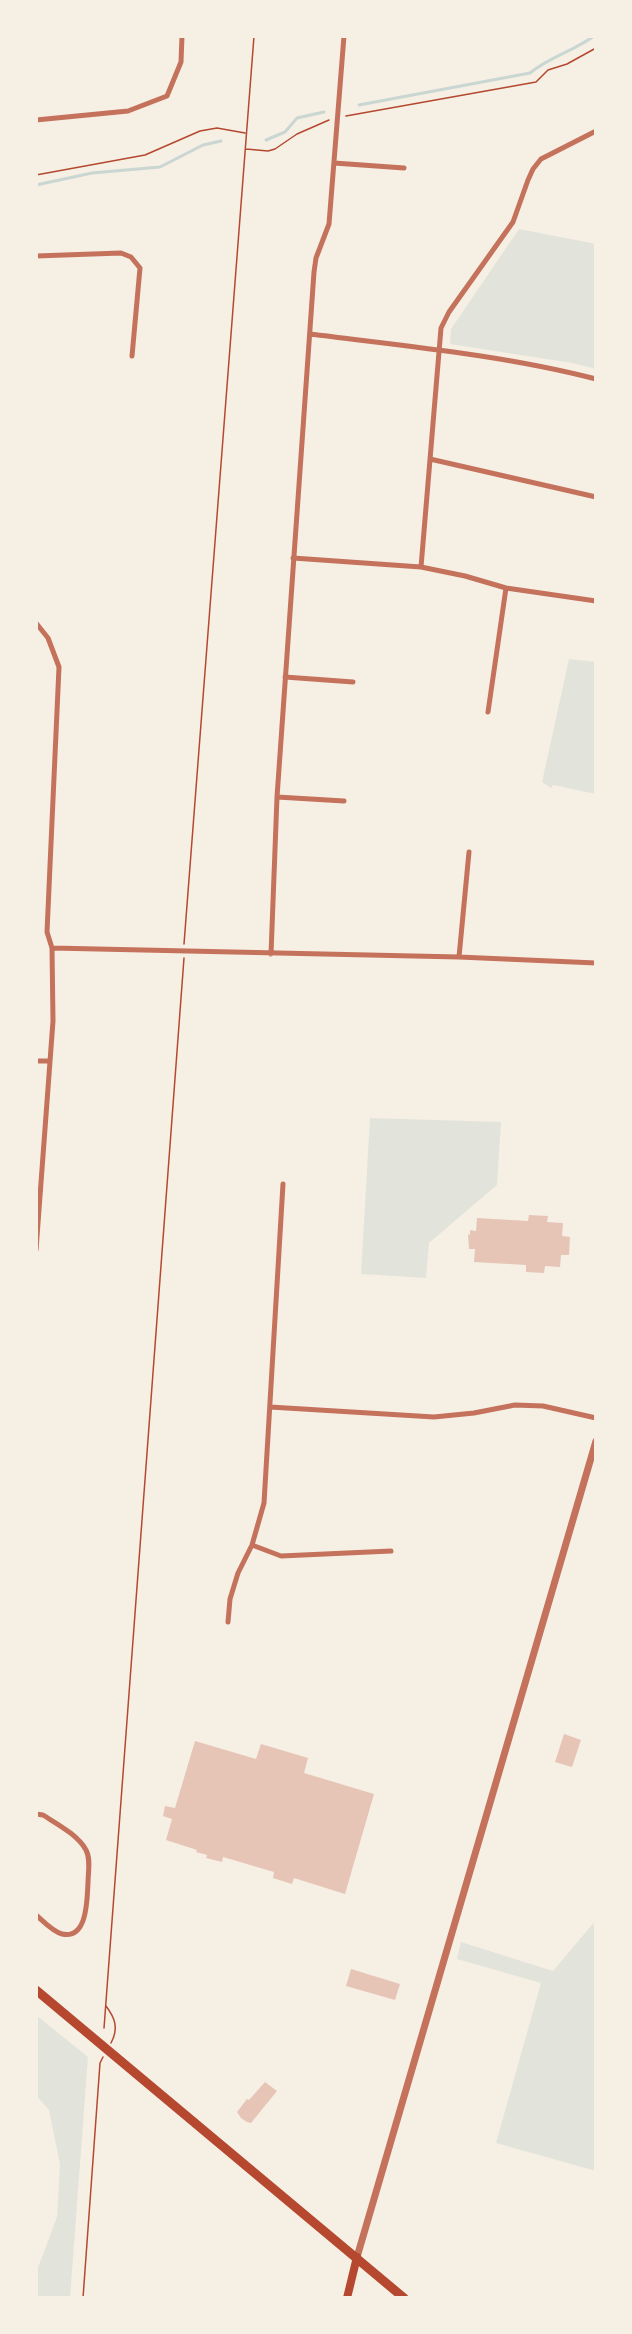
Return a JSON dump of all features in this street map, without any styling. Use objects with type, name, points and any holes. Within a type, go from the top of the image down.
[{"type":"main road","points":[[36,1990],[404,2298]]},
{"type":"main road","points":[[347,2298],[357,2257]]},
{"type":"street","points":[[36,120],[128,111],[167,96],[181,62],[182,36]]},
{"type":"street","points":[[271,954],[277,797],[314,272],[316,258],[329,224],[344,36]]},
{"type":"street","points":[[421,567],[441,328],[449,312],[513,222],[533,169],[541,159],[596,131]]},
{"type":"street","points":[[334,163],[404,168]]},
{"type":"street","points":[[36,256],[121,253],[131,257],[140,268],[132,356]]},
{"type":"street","points":[[310,334],[438,350],[519,363],[596,379]]},
{"type":"street","points":[[430,459],[596,497]]},
{"type":"street","points":[[293,558],[421,567],[465,576],[506,588],[596,601]]},
{"type":"street","points":[[488,712],[506,588]]},
{"type":"street","points":[[36,623],[48,638],[59,667],[47,932],[52,948],[53,1021],[36,1250]]},
{"type":"street","points":[[285,676],[353,682]]},
{"type":"street","points":[[277,797],[344,801]]},
{"type":"street","points":[[459,957],[469,852]]},
{"type":"street","points":[[52,948],[459,957],[596,963]]},
{"type":"street","points":[[36,1061],[50,1061]]},
{"type":"street","points":[[228,1622],[230,1599],[238,1573],[252,1545],[264,1503],[283,1184]]},
{"type":"street","points":[[270,1407],[434,1417],[474,1413],[515,1405],[543,1406],[596,1418]]},
{"type":"street","points":[[357,2257],[596,1441]]},
{"type":"street","points":[[252,1545],[281,1556],[391,1551]]},
{"type":"street","points":[[36,1815],[43,1815],[64,1829],[79,1842],[88,1856],[87,1904],[84,1921],[80,1927],[74,1933],[64,1935],[36,1915]]},
{"type":"path","points":[[104,2028],[254,36]]},
{"type":"path","points":[[348,116],[536,82],[548,70],[567,64],[596,48]]},
{"type":"path","points":[[245,149],[268,151],[275,149],[297,134],[330,120]]},
{"type":"path","points":[[36,175],[145,155],[200,131],[217,128],[246,133]]},
{"type":"path","points":[[106,2006],[114,2016],[116,2026],[114,2037]]},
{"type":"path","points":[[83,2298],[100,2063]]},
{"type":"shaded area","points":[[519,229],[596,244],[596,369],[572,363],[450,344],[451,329]]},
{"type":"shaded area","points":[[569,659],[596,662],[596,794],[553,785],[551,788],[542,782]]},
{"type":"shaded area","points":[[370,1118],[501,1122],[497,1185],[429,1243],[426,1278],[361,1274]]},
{"type":"shaded area","points":[[596,1920],[596,2171],[496,2143],[541,1983],[457,1959],[461,1942],[553,1971]]},
{"type":"shaded area","points":[[36,2015],[88,2057],[70,2298],[36,2298],[36,2273],[57,2217],[60,2164],[49,2110],[36,2095]]},
{"type":"building","points":[[529,1215],[548,1216],[547,1222],[563,1223],[562,1236],[570,1237],[569,1255],[561,1255],[560,1267],[545,1266],[544,1273],[526,1272],[526,1265],[474,1262],[475,1249],[469,1249],[468,1234],[470,1235],[470,1230],[476,1231],[477,1218],[528,1221]]},
{"type":"building","points":[[564,1734],[581,1740],[572,1767],[555,1762]]},
{"type":"building","points":[[195,1741],[256,1759],[261,1744],[308,1758],[304,1773],[374,1794],[345,1894],[294,1878],[292,1884],[273,1878],[274,1872],[223,1857],[222,1862],[206,1858],[207,1855],[196,1852],[197,1850],[166,1840],[172,1819],[163,1816],[165,1806],[175,1808]]},
{"type":"building","points":[[351,1969],[400,1984],[395,2000],[346,1986]]},
{"type":"building","points":[[265,2082],[277,2091],[251,2123],[247,2122],[237,2112]]},
{"type":"waterway","points":[[359,105],[530,73],[594,36]]},
{"type":"waterway","points":[[266,140],[285,132],[297,118],[324,112]]},
{"type":"waterway","points":[[36,185],[92,173],[160,167],[203,145],[221,141]]}]
